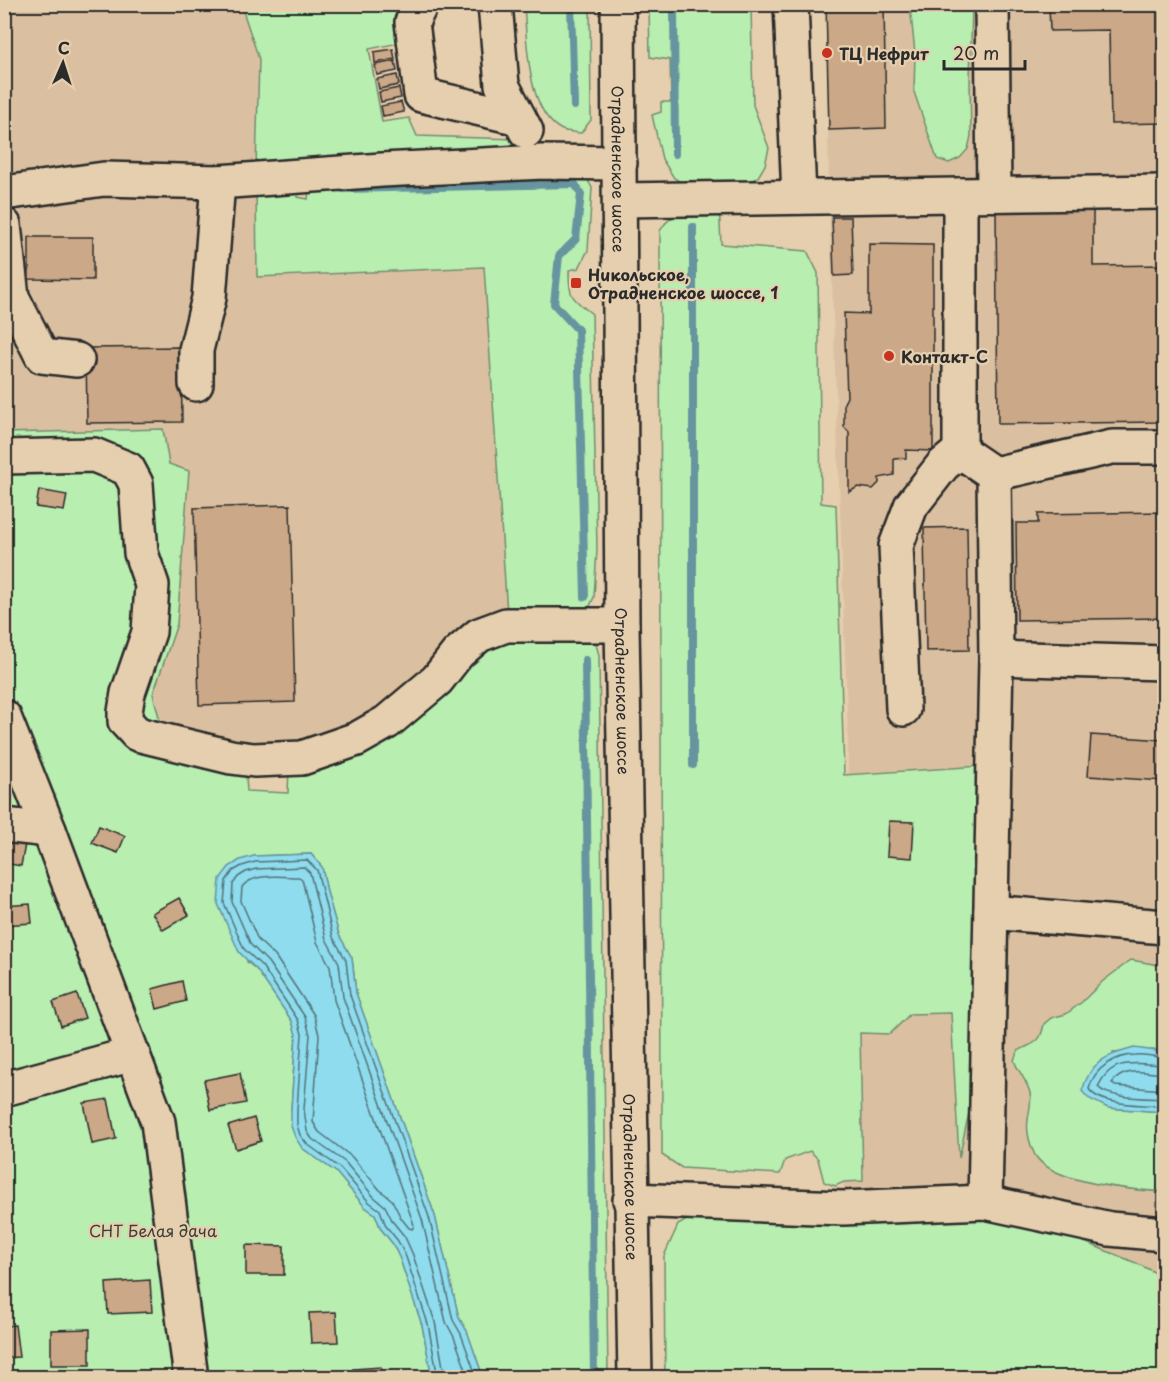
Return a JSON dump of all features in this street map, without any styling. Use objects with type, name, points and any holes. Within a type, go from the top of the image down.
[{"type":"street","points":[[420,4],[412,22],[421,94],[519,118]]},
{"type":"street","points":[[495,4],[502,85],[543,162]]},
{"type":"street","name":"Отрадненское шоссе","points":[[618,4],[622,625],[630,1200],[635,1377]]},
{"type":"street","points":[[791,4],[799,197]]},
{"type":"street","points":[[992,4],[994,194]]},
{"type":"street","points":[[4,193],[104,179],[218,182],[382,170],[543,162],[620,163]]},
{"type":"street","points":[[196,384],[196,350],[210,298],[218,182]]},
{"type":"street","points":[[621,200],[1164,192]]},
{"type":"street","points":[[960,195],[960,451]]},
{"type":"street","points":[[4,225],[12,297],[42,356],[77,360]]},
{"type":"street","points":[[960,451],[994,474],[1112,447],[1164,447]]},
{"type":"street","points":[[903,709],[896,546],[911,506],[943,465],[960,451]]},
{"type":"street","points":[[4,457],[94,455],[128,469],[136,484],[141,553],[152,585],[149,632],[128,693],[125,712],[125,721],[137,734],[231,757],[254,760],[302,758],[357,739],[387,722],[436,680],[458,653],[479,635],[506,625],[622,625]]},
{"type":"street","points":[[985,1202],[996,658],[994,474]]},
{"type":"street","points":[[996,658],[1164,663]]},
{"type":"street","points":[[4,717],[159,1122],[191,1377]]},
{"type":"street","points":[[4,825],[49,830]]},
{"type":"street","points":[[991,912],[1164,927]]},
{"type":"street","points":[[4,1089],[133,1054]]},
{"type":"street","points":[[630,1200],[843,1208],[985,1202],[1110,1229],[1164,1234]]},
{"type":"shaded area","points":[[4,5],[241,5],[259,59],[256,169],[257,277],[484,267],[507,613],[336,737],[298,745],[259,742],[161,725],[153,694],[177,624],[169,464],[162,429],[5,433]]},
{"type":"shaded area","points":[[826,5],[1164,5],[1164,1353],[843,1208],[848,741],[829,197]]},
{"type":"green space","points":[[241,5],[397,5],[400,21],[399,43],[369,49],[382,122],[409,118],[417,136],[517,139],[520,143],[519,151],[256,169],[259,59]]},
{"type":"green space","points":[[524,5],[590,5],[591,120],[581,133],[562,130],[550,121],[541,108],[531,74]]},
{"type":"green space","points":[[649,5],[751,5],[753,105],[769,148],[765,165],[758,177],[743,185],[689,187],[674,178],[662,159],[652,115],[661,112],[661,102],[671,102],[670,60],[650,57]]},
{"type":"green space","points":[[910,5],[972,5],[971,136],[968,149],[960,158],[949,163],[937,159],[914,92],[915,53]]},
{"type":"green space","points":[[584,173],[592,188],[588,250],[579,268],[569,270],[569,279],[573,296],[592,314],[597,549],[594,597],[589,608],[584,612],[507,613],[484,267],[257,277],[256,186],[296,186],[298,197],[308,199],[309,191]]},
{"type":"green space","points":[[719,203],[721,244],[807,251],[818,273],[821,503],[836,505],[844,775],[982,766],[977,1076],[959,1158],[951,1013],[910,1014],[890,1034],[860,1033],[863,1181],[844,1182],[835,1186],[824,1182],[818,1159],[810,1151],[785,1160],[780,1174],[682,1168],[662,1155],[660,231],[671,218],[678,214]]},
{"type":"green space","name":"СНТ Белая дача","points":[[163,429],[169,464],[189,471],[177,624],[153,694],[161,725],[221,765],[246,777],[247,791],[288,793],[289,767],[485,647],[511,636],[595,641],[599,655],[608,1377],[483,1377],[467,1331],[459,1318],[435,1216],[356,993],[352,958],[339,935],[322,867],[311,854],[254,856],[247,962],[257,970],[292,1021],[296,1034],[291,1109],[302,1148],[336,1172],[365,1207],[375,1214],[381,1229],[393,1244],[422,1325],[432,1377],[5,1377],[4,433]]},
{"type":"green space","points":[[1131,960],[1164,966],[1164,1052],[1155,1050],[1113,1053],[1108,1108],[1164,1112],[1164,1192],[1095,1184],[1058,1173],[1044,1165],[1035,1155],[1030,1143],[1028,1124],[1030,1093],[1014,1060],[1018,1051],[1038,1039],[1044,1024],[1051,1018],[1066,1014]]},
{"type":"green space","points":[[697,1214],[972,1216],[1060,1232],[1164,1277],[1164,1377],[665,1377],[664,1256],[678,1225]]},
{"type":"water","points":[[311,854],[322,867],[339,935],[352,958],[356,993],[435,1216],[459,1318],[467,1331],[483,1377],[432,1377],[422,1325],[393,1244],[381,1229],[375,1214],[365,1207],[336,1172],[302,1148],[291,1126],[296,1035],[292,1021],[257,970],[239,952],[218,904],[220,879],[229,867],[240,860],[254,856]]},
{"type":"water","points":[[1134,1048],[1164,1052],[1164,1112],[1108,1108],[1088,1098],[1082,1091],[1090,1072],[1101,1061]]},
{"type":"building","points":[[826,4],[884,4],[886,128],[829,130]]},
{"type":"building","points":[[1049,4],[1164,4],[1164,123],[1111,124],[1109,30],[1050,31]]},
{"type":"building","points":[[393,49],[395,59],[375,63],[374,52]]},
{"type":"building","points":[[395,61],[397,71],[377,75],[375,65]]},
{"type":"building","points":[[397,75],[399,85],[379,89],[377,79]]},
{"type":"building","points":[[399,88],[401,98],[381,102],[379,92]]},
{"type":"building","points":[[401,102],[404,112],[383,116],[381,106]]},
{"type":"building","points":[[1093,210],[1093,266],[1164,265],[1164,422],[998,424],[996,211]]},
{"type":"building","points":[[832,217],[851,217],[853,275],[834,276]]},
{"type":"building","points":[[29,237],[93,237],[93,280],[29,279]]},
{"type":"building","name":"Контакт-С","points":[[869,244],[933,245],[933,451],[906,450],[906,458],[894,459],[894,475],[879,478],[879,483],[873,489],[858,487],[849,492],[849,432],[844,427],[844,403],[847,397],[844,313],[869,314]]},
{"type":"building","points":[[181,347],[182,422],[87,423],[86,348]]},
{"type":"building","points":[[39,490],[67,495],[64,511],[36,507]]},
{"type":"building","points":[[290,505],[295,702],[199,705],[194,508]]},
{"type":"building","points":[[1164,512],[1164,618],[1017,620],[1016,523],[1038,523],[1038,514]]},
{"type":"building","points":[[967,527],[969,650],[926,651],[924,528]]},
{"type":"building","points":[[1091,735],[1164,740],[1164,781],[1088,776]]},
{"type":"building","points":[[889,821],[914,822],[912,858],[887,856]]},
{"type":"building","points":[[99,826],[125,836],[118,853],[92,843]]},
{"type":"building","points":[[4,836],[26,839],[21,866],[4,863]]},
{"type":"building","points":[[179,898],[189,915],[163,930],[152,913]]},
{"type":"building","points":[[30,904],[32,923],[4,925],[4,906]]},
{"type":"building","points":[[182,981],[186,1001],[157,1009],[152,989]]},
{"type":"building","points":[[77,994],[85,1018],[61,1026],[53,1002]]},
{"type":"building","points":[[240,1073],[246,1103],[210,1110],[204,1080]]},
{"type":"building","points":[[108,1099],[116,1139],[92,1144],[84,1103]]},
{"type":"building","points":[[254,1118],[261,1141],[236,1149],[228,1126]]},
{"type":"building","points":[[246,1245],[284,1246],[284,1275],[246,1275]]},
{"type":"building","points":[[150,1280],[152,1312],[108,1314],[106,1283]]},
{"type":"building","points":[[336,1312],[338,1342],[311,1343],[309,1313]]},
{"type":"building","points":[[15,1325],[19,1357],[4,1358],[4,1326]]},
{"type":"building","points":[[90,1329],[90,1365],[51,1365],[51,1330]]},
{"type":"building","points":[[381,1367],[381,1378],[354,1378],[353,1369]]},
{"type":"waterway","points":[[571,4],[574,106]]},
{"type":"waterway","points":[[674,4],[675,154]]},
{"type":"waterway","points":[[343,189],[575,184],[581,194],[576,239],[559,256],[554,304],[578,330],[585,597]]},
{"type":"waterway","points":[[693,227],[693,765]]},
{"type":"waterway","points":[[585,660],[594,1378]]},
{"type":"place","name":"ТЦ Нефрит","points":[[827,53]]},
{"type":"place","name":"Никольское, Отрадненское шоссе, 1","points":[[576,283]]},
{"type":"place","name":"Контакт-С","points":[[889,356]]}]
